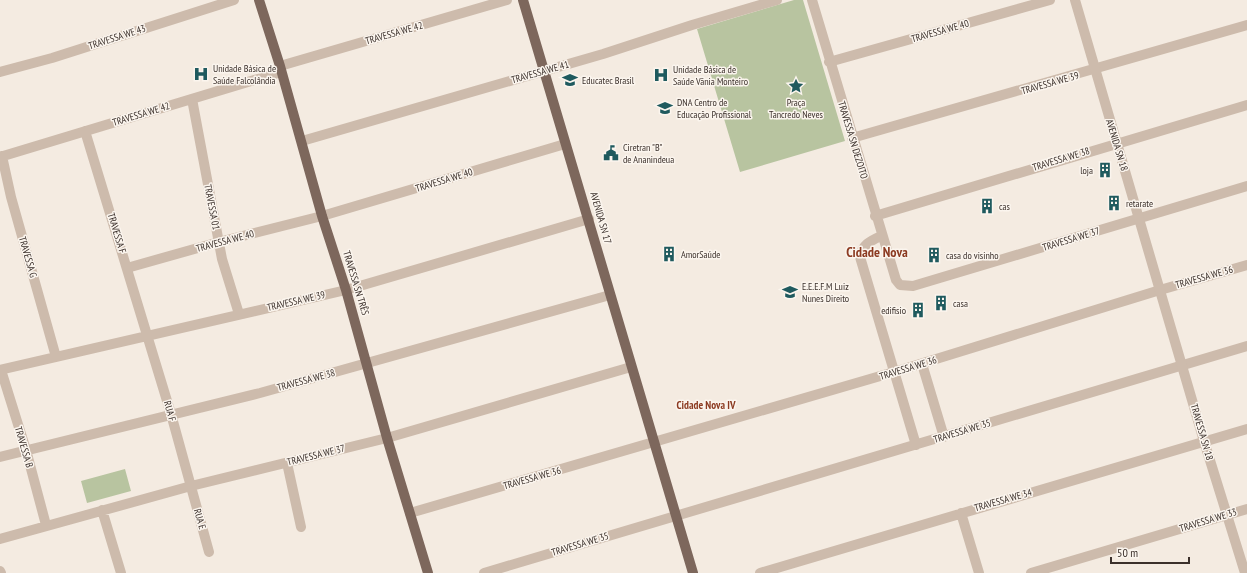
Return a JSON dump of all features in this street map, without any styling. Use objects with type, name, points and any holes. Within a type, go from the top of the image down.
[{"type":"main road","name":"TRAVESSA SN TRÊS","points":[[259,0],[281,69],[322,216],[346,290],[387,438],[428,573]]},
{"type":"main road","name":"AVENIDA SN 17","points":[[523,0],[693,573]]},
{"type":"street","name":"TRAVESSA WE 43","points":[[0,72],[52,58],[234,0]]},
{"type":"street","name":"TRAVESSA WE 42","points":[[1,156],[192,99],[281,69],[507,0]]},
{"type":"street","name":"TRAVESSA WE 41","points":[[302,141],[777,0]]},
{"type":"street","name":"TRAVESSA SN DEZOITO","points":[[812,0],[875,216],[896,280]]},
{"type":"street","name":"TRAVESSA WE 40","points":[[829,62],[1050,0]]},
{"type":"street","name":"AVENIDA SN 18","points":[[1075,0],[1094,70],[1117,142],[1160,290]]},
{"type":"street","name":"TRAVESSA WE 39","points":[[852,138],[1247,25]]},
{"type":"street","name":"TRAVESSA 01","points":[[192,99],[222,259],[239,314]]},
{"type":"street","name":"TRAVESSA WE 38","points":[[875,216],[1247,104]]},
{"type":"street","name":"TRAVESSA F","points":[[85,131],[128,268],[147,336]]},
{"type":"street","name":"TRAVESSA WE 40","points":[[128,268],[219,242],[322,216],[565,144]]},
{"type":"street","name":"TRAVESSA G","points":[[1,156],[56,357]]},
{"type":"street","name":"TRAVESSA WE 37","points":[[896,280],[900,284],[913,286],[1247,186]]},
{"type":"street","name":"TRAVESSA WE 39","points":[[0,370],[346,290],[589,219]]},
{"type":"street","points":[[881,236],[867,243],[861,252],[860,257],[916,445]]},
{"type":"street","name":"TRAVESSA WE 36","points":[[410,514],[922,364],[1160,290],[1247,265]]},
{"type":"street","name":"TRAVESSA SN 18","points":[[1160,290],[1183,364],[1204,441],[1245,573]]},
{"type":"street","name":"TRAVESSA WE 38","points":[[0,457],[260,393],[610,295]]},
{"type":"street","name":"RUA F","points":[[147,336],[191,486]]},
{"type":"street","name":"TRAVESSA WE 35","points":[[484,573],[1247,346]]},
{"type":"street","points":[[922,364],[944,437]]},
{"type":"street","name":"TRAVESSA WE 37","points":[[0,539],[191,486],[387,438],[631,367]]},
{"type":"street","name":"TRAVESSA B","points":[[0,370],[26,450],[46,525]]},
{"type":"street","name":"TRAVESSA WE 34","points":[[760,573],[962,512],[1247,429]]},
{"type":"street","points":[[286,463],[300,527]]},
{"type":"street","name":"RUA E","points":[[191,486],[209,552]]},
{"type":"street","name":"TRAVESSA WE 33","points":[[1031,573],[1247,509]]},
{"type":"street","points":[[102,510],[121,573]]},
{"type":"street","points":[[962,512],[979,573]]},
{"type":"green space","points":[[794,0],[803,0],[845,141],[740,172],[697,29]]},
{"type":"green space","points":[[125,469],[131,491],[87,503],[81,481]]},
{"type":"place","name":"Unidade Básica de Saúde Falcolândia","points":[[201,74]]},
{"type":"place","name":"Unidade Básica de Saúde Vãnia Monteiro","points":[[661,75]]},
{"type":"place","name":"Educatec Brasil","points":[[570,80]]},
{"type":"place","name":"Praça Tancredo Neves","points":[[796,86]]},
{"type":"place","name":"DNA Centro de Educação Profissional","points":[[665,108]]},
{"type":"place","name":"Ciretran \"B\" de Ananindeua","points":[[611,153]]},
{"type":"place","name":"loja","points":[[1105,170]]},
{"type":"place","name":"retarate","points":[[1114,203]]},
{"type":"place","name":"cas","points":[[987,206]]},
{"type":"place","name":"AmorSaúde","points":[[669,254]]},
{"type":"place","name":"casa do visinho","points":[[934,255]]},
{"type":"place","name":"E.E.E.F.M Luiz Nunes Direito","points":[[790,292]]},
{"type":"place","name":"casa","points":[[941,303]]},
{"type":"place","name":"edifisio","points":[[918,310]]},
{"type":"district","name":"Cidade Nova","points":[[877,252]]},
{"type":"district","name":"Cidade Nova IV","points":[[706,405]]}]
